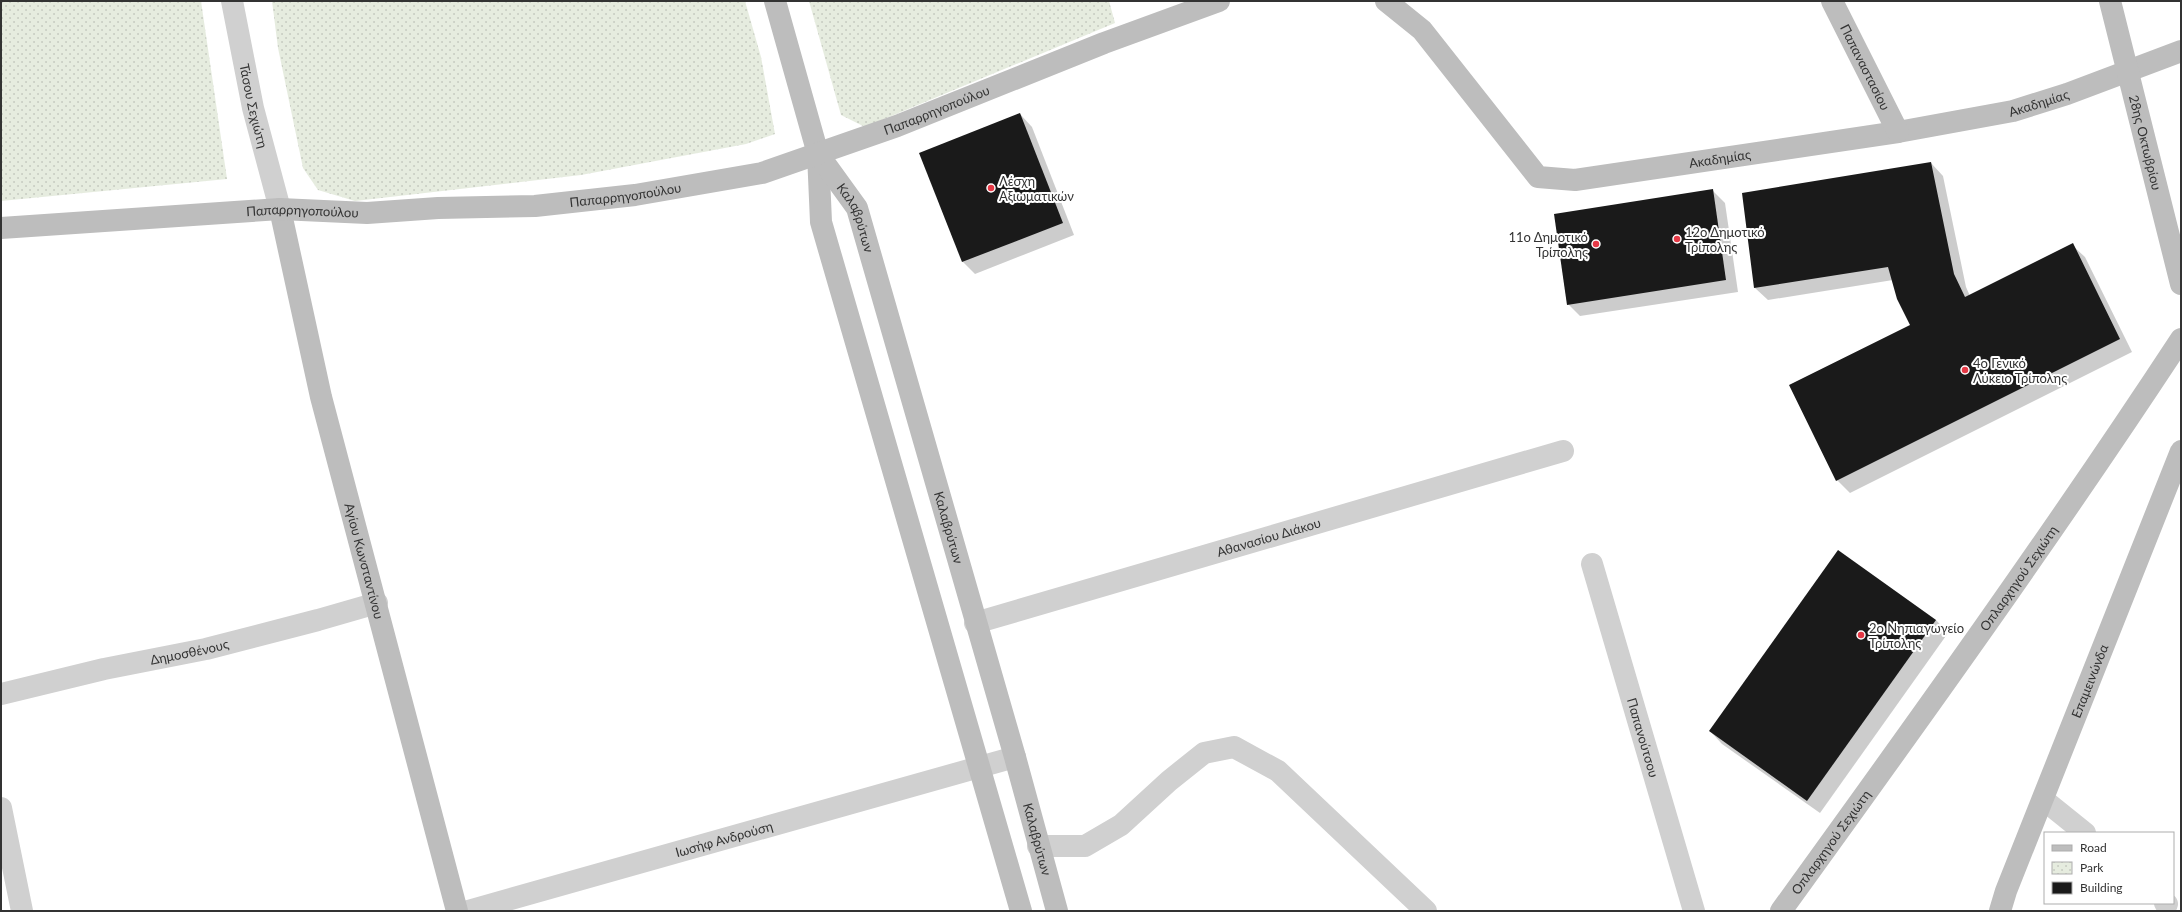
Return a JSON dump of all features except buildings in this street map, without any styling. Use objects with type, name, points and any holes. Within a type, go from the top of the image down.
[{"type":"main road","name":"Καλαβρύτων","points":[[775,1],[818,154],[821,222],[1021,911]]},
{"type":"main road","name":"Παπαρρηγοπούλου","points":[[1,228],[280,209],[367,213],[438,208],[535,206],[635,195],[762,173],[897,126],[1104,43],[1218,1]]},
{"type":"main road","name":"Ακαδημίας","points":[[1386,1],[1427,36],[1538,177],[1575,180],[1898,132],[2013,111],[2067,94],[2126,70],[2181,51]]},
{"type":"main road","name":"Παπαναστασίου","points":[[1832,1],[1898,132]]},
{"type":"main road","name":"28ης Οκτωβρίου","points":[[2110,1],[2126,70],[2181,284]]},
{"type":"main road","name":"Καλαβρύτων","points":[[818,154],[857,208],[975,624],[1015,757],[1038,846],[1057,911]]},
{"type":"main road","name":"Αγίου Κωνσταντίνου","points":[[280,209],[321,397],[456,911]]},
{"type":"main road","name":"Οπλαρχηγού Σεχιώτη","points":[[1780,911],[1944,686],[2071,503],[2181,339]]},
{"type":"main road","name":"Επαμεινώνδα","points":[[2000,911],[2006,891],[2044,800],[2181,451]]},
{"type":"street","name":"Τάσου Σεχιώτη","points":[[232,1],[253,108],[280,209]]},
{"type":"street","name":"Αθανασίου Διάκου","points":[[975,624],[1563,451]]},
{"type":"street","name":"Παπανούτσου","points":[[1592,564],[1694,911]]},
{"type":"street","name":"Δημοσθένους","points":[[1,694],[104,669],[206,649],[318,620],[376,603]]},
{"type":"street","points":[[1038,846],[1085,846],[1121,825],[1204,753],[1234,746],[1278,771],[1426,911]]},
{"type":"street","name":"Ιωσήφ Ανδρούση","points":[[468,911],[1015,757]]},
{"type":"street","points":[[2044,800],[2084,832]]},
{"type":"street","points":[[1,808],[22,911]]},
{"type":"green space","points":[[1,1],[201,1],[227,179],[1,201]]},
{"type":"green space","points":[[272,1],[745,1],[761,57],[775,134],[746,144],[581,175],[355,201],[318,190],[303,168],[278,48]]},
{"type":"green space","points":[[809,1],[1109,1],[1115,23],[865,127],[841,115]]},
{"type":"place","name":"Λέσχη Αξιωματικών","points":[[991,188]]},
{"type":"place","name":"12ο Δημοτικό Τρίπολης","points":[[1677,239]]},
{"type":"place","name":"11ο Δημοτικό Τρίπολης","points":[[1596,244]]},
{"type":"place","name":"4ο Γενικό Λύκειο Τρίπολης","points":[[1965,370]]},
{"type":"place","name":"2ο Νηπιαγωγείο Τρίπολης","points":[[1861,635]]}]
